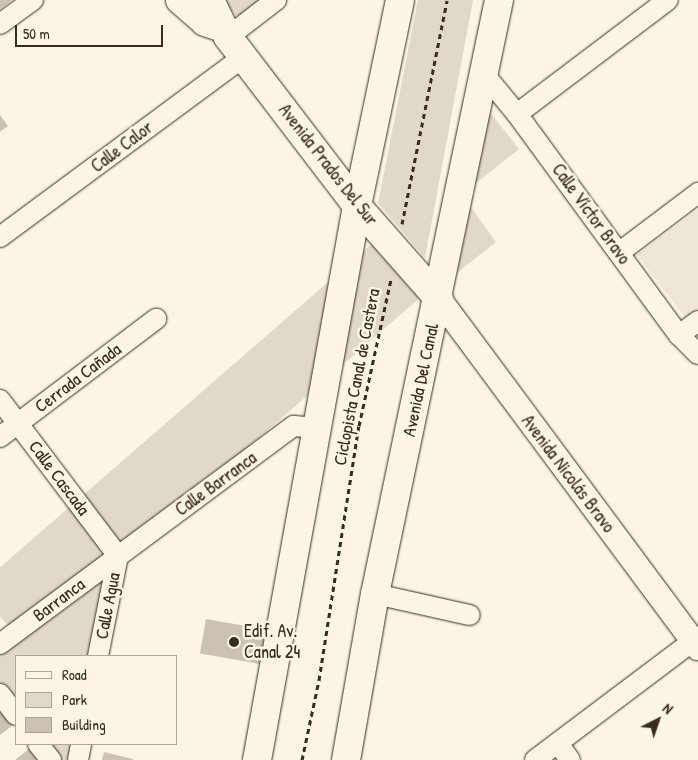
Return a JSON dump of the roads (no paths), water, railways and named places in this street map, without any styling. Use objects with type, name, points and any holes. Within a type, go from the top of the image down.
[{"type":"main road","name":"Avenida Prados Del Sur","points":[[180,0],[231,41]]},
{"type":"main road","name":"Avenida Prados Del Sur","points":[[210,0],[231,41],[357,206],[438,299]]},
{"type":"main road","points":[[257,760],[357,206],[400,0]]},
{"type":"main road","name":"Avenida Del Canal","points":[[346,760],[375,594],[438,299],[498,0]]},
{"type":"street","points":[[0,24],[32,0]]},
{"type":"street","name":"Calle Calor","points":[[0,237],[231,41],[276,0]]},
{"type":"street","points":[[517,114],[668,0]]},
{"type":"street","name":"Calle Víctor Bravo","points":[[484,74],[517,114],[679,335],[698,354]]},
{"type":"street","points":[[620,252],[698,193]]},
{"type":"street","name":"Avenida Nicolás Bravo","points":[[438,299],[696,642]]},
{"type":"street","name":"Cerrada Cañada","points":[[0,437],[156,319]]},
{"type":"street","points":[[679,335],[698,321]]},
{"type":"street","name":"Calle Cascada","points":[[0,400],[118,556]]},
{"type":"street","name":"Calle Barranca","points":[[118,556],[294,426],[317,428]]},
{"type":"street","name":"Barranca","points":[[0,644],[118,556]]},
{"type":"street","name":"Calle Agua","points":[[98,655],[118,556]]},
{"type":"street","points":[[375,594],[470,615]]},
{"type":"street","points":[[535,760],[696,642]]},
{"type":"street","points":[[0,694],[15,714]]},
{"type":"street","points":[[558,743],[570,760]]},
{"type":"street","points":[[39,745],[50,760]]},
{"type":"street","points":[[78,760],[81,745]]},
{"type":"place","name":"Edif. Av. Canal 24","points":[[234,642]]}]
